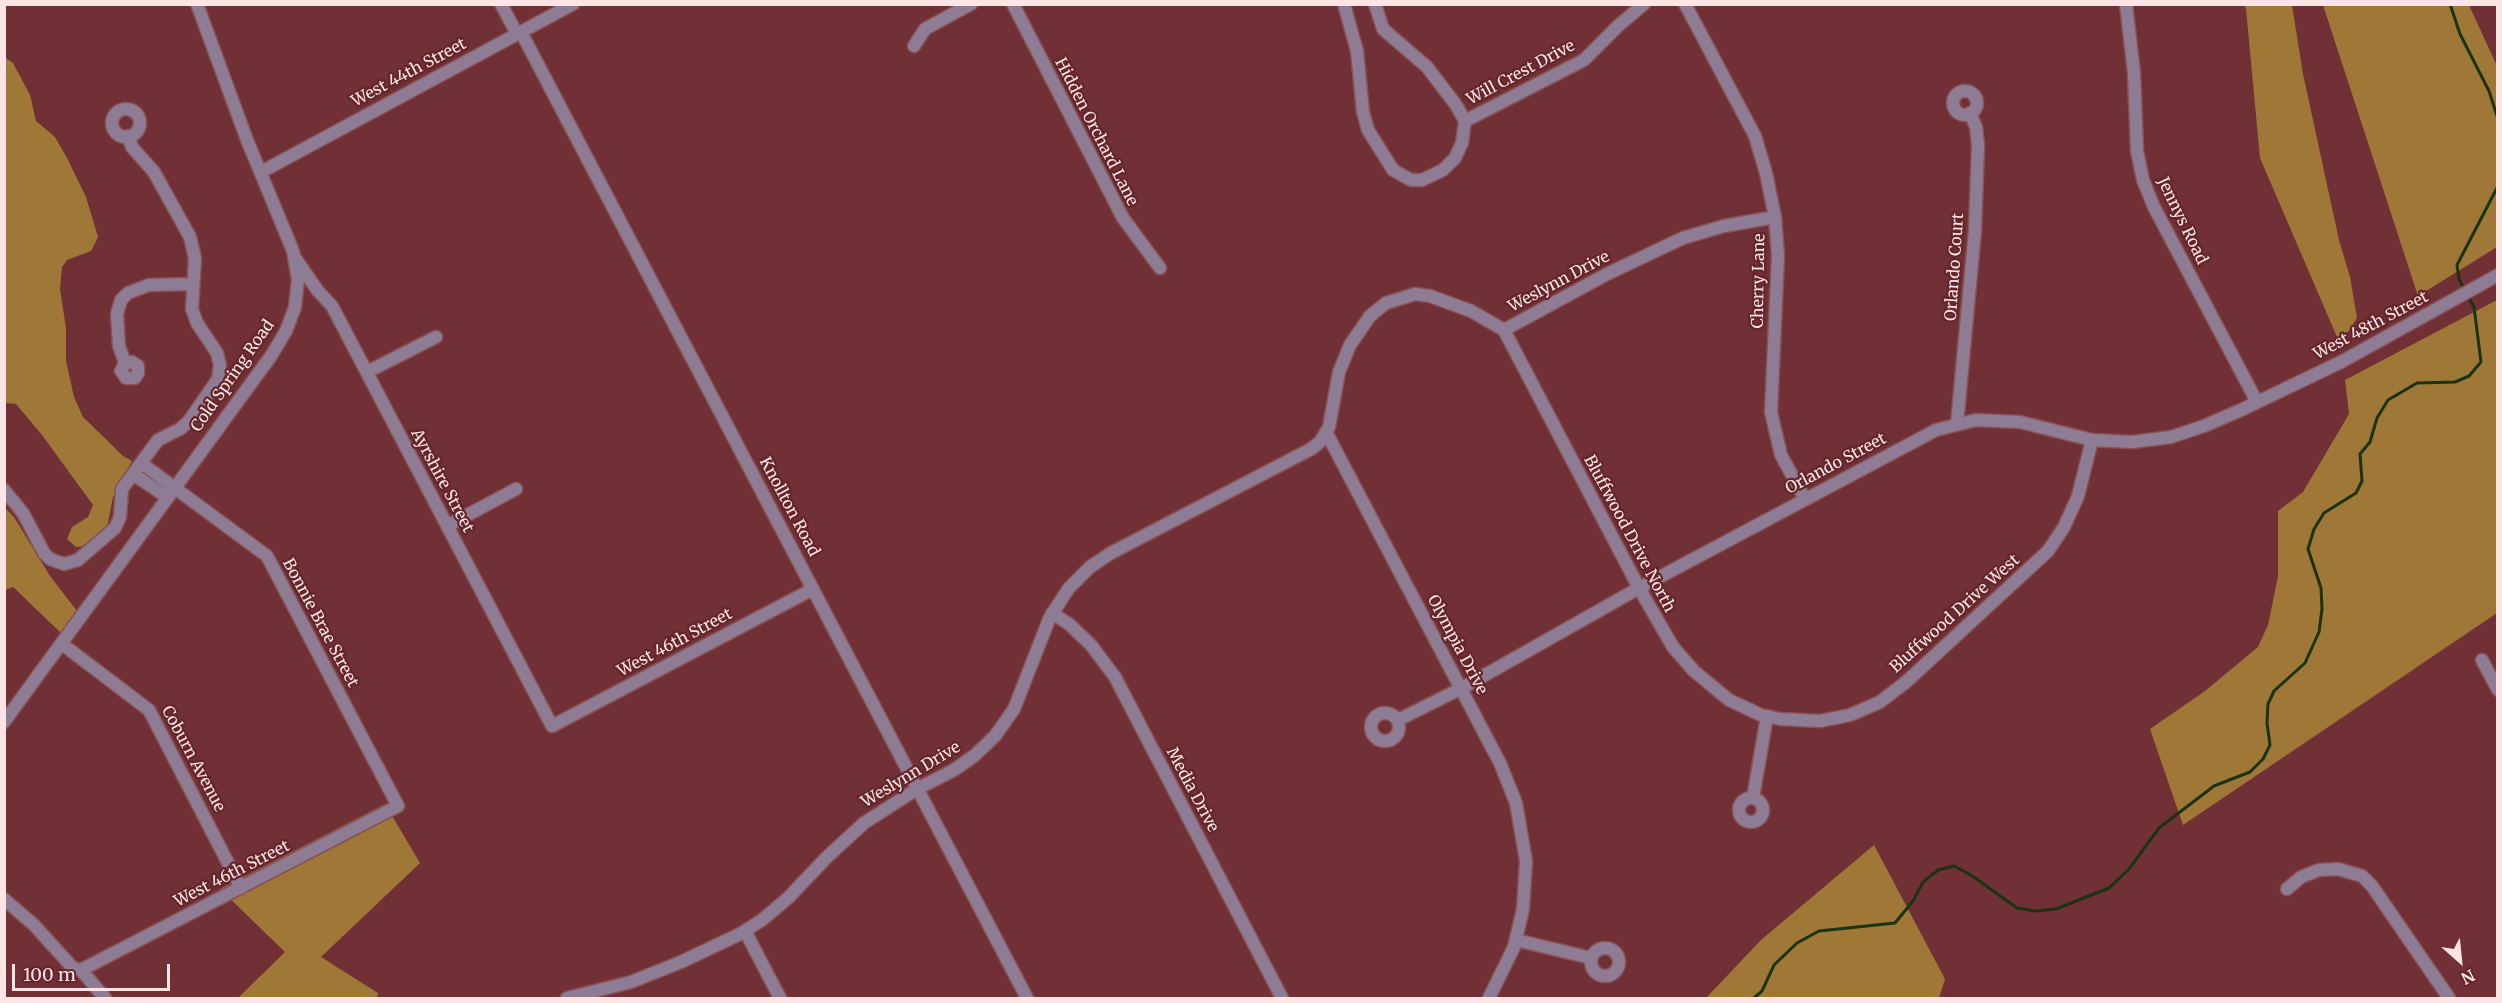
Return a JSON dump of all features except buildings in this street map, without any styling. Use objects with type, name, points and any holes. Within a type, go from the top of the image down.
[{"type":"street","name":"Cold Spring Road","points":[[4,722],[271,356],[286,331],[297,300],[298,280],[295,258],[197,4]]},
{"type":"street","name":"Knollton Road","points":[[501,4],[519,33],[813,589],[1027,999]]},
{"type":"street","name":"West 44th Street","points":[[261,172],[573,4]]},
{"type":"street","points":[[914,46],[925,29],[971,4]]},
{"type":"street","name":"Hidden Orchard Lane","points":[[1013,4],[1123,218],[1160,268]]},
{"type":"street","points":[[1344,4],[1359,62],[1364,119],[1370,134],[1394,170],[1407,179],[1416,181],[1443,170],[1455,158],[1462,143],[1466,121],[1426,67],[1383,29],[1375,4]]},
{"type":"street","name":"Will Crest Drive","points":[[1466,121],[1584,60],[1618,25],[1644,4]]},
{"type":"street","name":"Cherry Lane","points":[[1685,4],[1755,136],[1766,173],[1775,217],[1778,282],[1771,412],[1781,455],[1805,499]]},
{"type":"street","name":"Jennys Road","points":[[2126,4],[2134,74],[2137,152],[2143,180],[2154,207],[2257,402]]},
{"type":"street","name":"Orlando Court","points":[[1957,424],[1975,230],[1978,145],[1976,127],[1970,114]]},
{"type":"street","points":[[4,490],[21,509],[46,556],[56,563],[68,564],[78,560],[115,528],[120,517],[121,495],[133,474],[158,440],[180,429],[189,421],[214,387],[219,374],[217,353],[194,314],[192,284],[194,253],[187,229],[154,172],[132,147],[128,136]]},
{"type":"street","name":"Weslynn Drive","points":[[567,999],[631,982],[681,962],[745,931],[788,898],[852,832],[917,789],[963,765],[981,750],[1001,729],[1019,700],[1052,613],[1069,588],[1102,558],[1311,449],[1326,432],[1332,418],[1342,363],[1350,345],[1367,320],[1390,300],[1420,294],[1467,309],[1504,330],[1607,274],[1683,238],[1724,226],[1775,217]]},
{"type":"street","name":"Ayrshire Street","points":[[295,258],[318,291],[332,306],[552,726]]},
{"type":"street","name":"West 48th Street","points":[[2257,402],[2341,362],[2498,275]]},
{"type":"street","points":[[124,363],[119,346],[117,314],[121,300],[128,293],[149,285],[192,284]]},
{"type":"street","name":"Bluffwood Drive North","points":[[1504,330],[1667,638],[1694,671],[1729,700],[1767,716]]},
{"type":"street","points":[[367,372],[436,337]]},
{"type":"street","name":"Orlando Street","points":[[1398,720],[1462,688],[1639,588],[1921,436],[1976,420],[2020,422],[2092,440],[2132,442],[2171,436],[2204,426],[2257,402]]},
{"type":"street","name":"Olympia Drive","points":[[1326,432],[1504,771],[1520,817],[1526,880],[1523,909],[1516,940],[1501,978],[1489,999]]},
{"type":"street","name":"Bluffwood Drive West","points":[[1767,716],[1806,722],[1836,718],[1880,702],[1906,682],[2048,551],[2064,527],[2078,496],[2092,440]]},
{"type":"street","name":"Bonnie Brae Street","points":[[141,463],[267,556],[398,806]]},
{"type":"street","points":[[133,474],[167,497]]},
{"type":"street","points":[[447,526],[516,489]]},
{"type":"street","name":"West 46th Street","points":[[552,726],[813,589]]},
{"type":"street","name":"Media Drive","points":[[1052,613],[1069,624],[1091,645],[1115,677],[1282,999]]},
{"type":"street","name":"Coburn Avenue","points":[[62,644],[149,710],[241,888]]},
{"type":"street","points":[[2482,660],[2498,690]]},
{"type":"street","points":[[1753,798],[1767,716]]},
{"type":"street","name":"West 46th Street","points":[[81,970],[398,806]]},
{"type":"street","points":[[2287,889],[2301,877],[2319,870],[2338,869],[2362,876],[2372,886],[2449,999]]},
{"type":"street","points":[[4,898],[34,925],[73,968],[81,970],[105,999]]},
{"type":"street","points":[[745,931],[780,999]]},
{"type":"street","points":[[1516,940],[1592,958]]},
{"type":"shaded area","points":[[2244,5],[2292,5],[2303,74],[2339,240],[2350,277],[2357,318],[2340,344],[2260,158]]},
{"type":"shaded area","points":[[2323,5],[2469,5],[2497,66],[2497,247],[2418,296]]},
{"type":"shaded area","points":[[4,57],[13,63],[30,95],[36,121],[55,137],[67,158],[86,197],[98,237],[91,251],[67,260],[62,267],[60,289],[66,328],[66,361],[74,397],[83,417],[123,456],[132,461],[113,497],[107,528],[89,546],[76,547],[67,539],[72,527],[88,517],[93,505],[42,435],[16,404],[5,403]]},
{"type":"shaded area","points":[[2497,300],[2497,613],[2183,825],[2150,729],[2205,691],[2258,647],[2268,625],[2278,576],[2278,511],[2303,492],[2349,414],[2345,380]]},
{"type":"shaded area","points":[[4,507],[14,517],[50,576],[77,611],[61,633],[13,587],[5,590]]},
{"type":"shaded area","points":[[385,804],[420,863],[321,957],[378,993],[377,998],[238,998],[285,952],[220,889]]},
{"type":"shaded area","points":[[1874,845],[1945,979],[1939,998],[1706,998],[1761,940]]},
{"type":"waterway","points":[[2450,4],[2460,34],[2489,91],[2498,119]]},
{"type":"waterway","points":[[2465,291],[2459,279],[2457,265],[2498,186]]},
{"type":"waterway","points":[[1754,998],[1762,991],[1774,965],[1797,943],[1819,931],[1895,923],[1913,901],[1923,882],[1938,870],[1954,866],[1971,875],[2017,908],[2036,911],[2056,909],[2109,888],[2129,869],[2159,828],[2214,786],[2250,772],[2263,759],[2270,745],[2267,723],[2268,704],[2274,691],[2305,663],[2319,632],[2322,609],[2321,588],[2308,549],[2314,529],[2324,513],[2356,493],[2362,481],[2360,454],[2370,442],[2377,418],[2388,400],[2417,383],[2455,382],[2469,376],[2481,362],[2474,307],[2468,296]]}]
